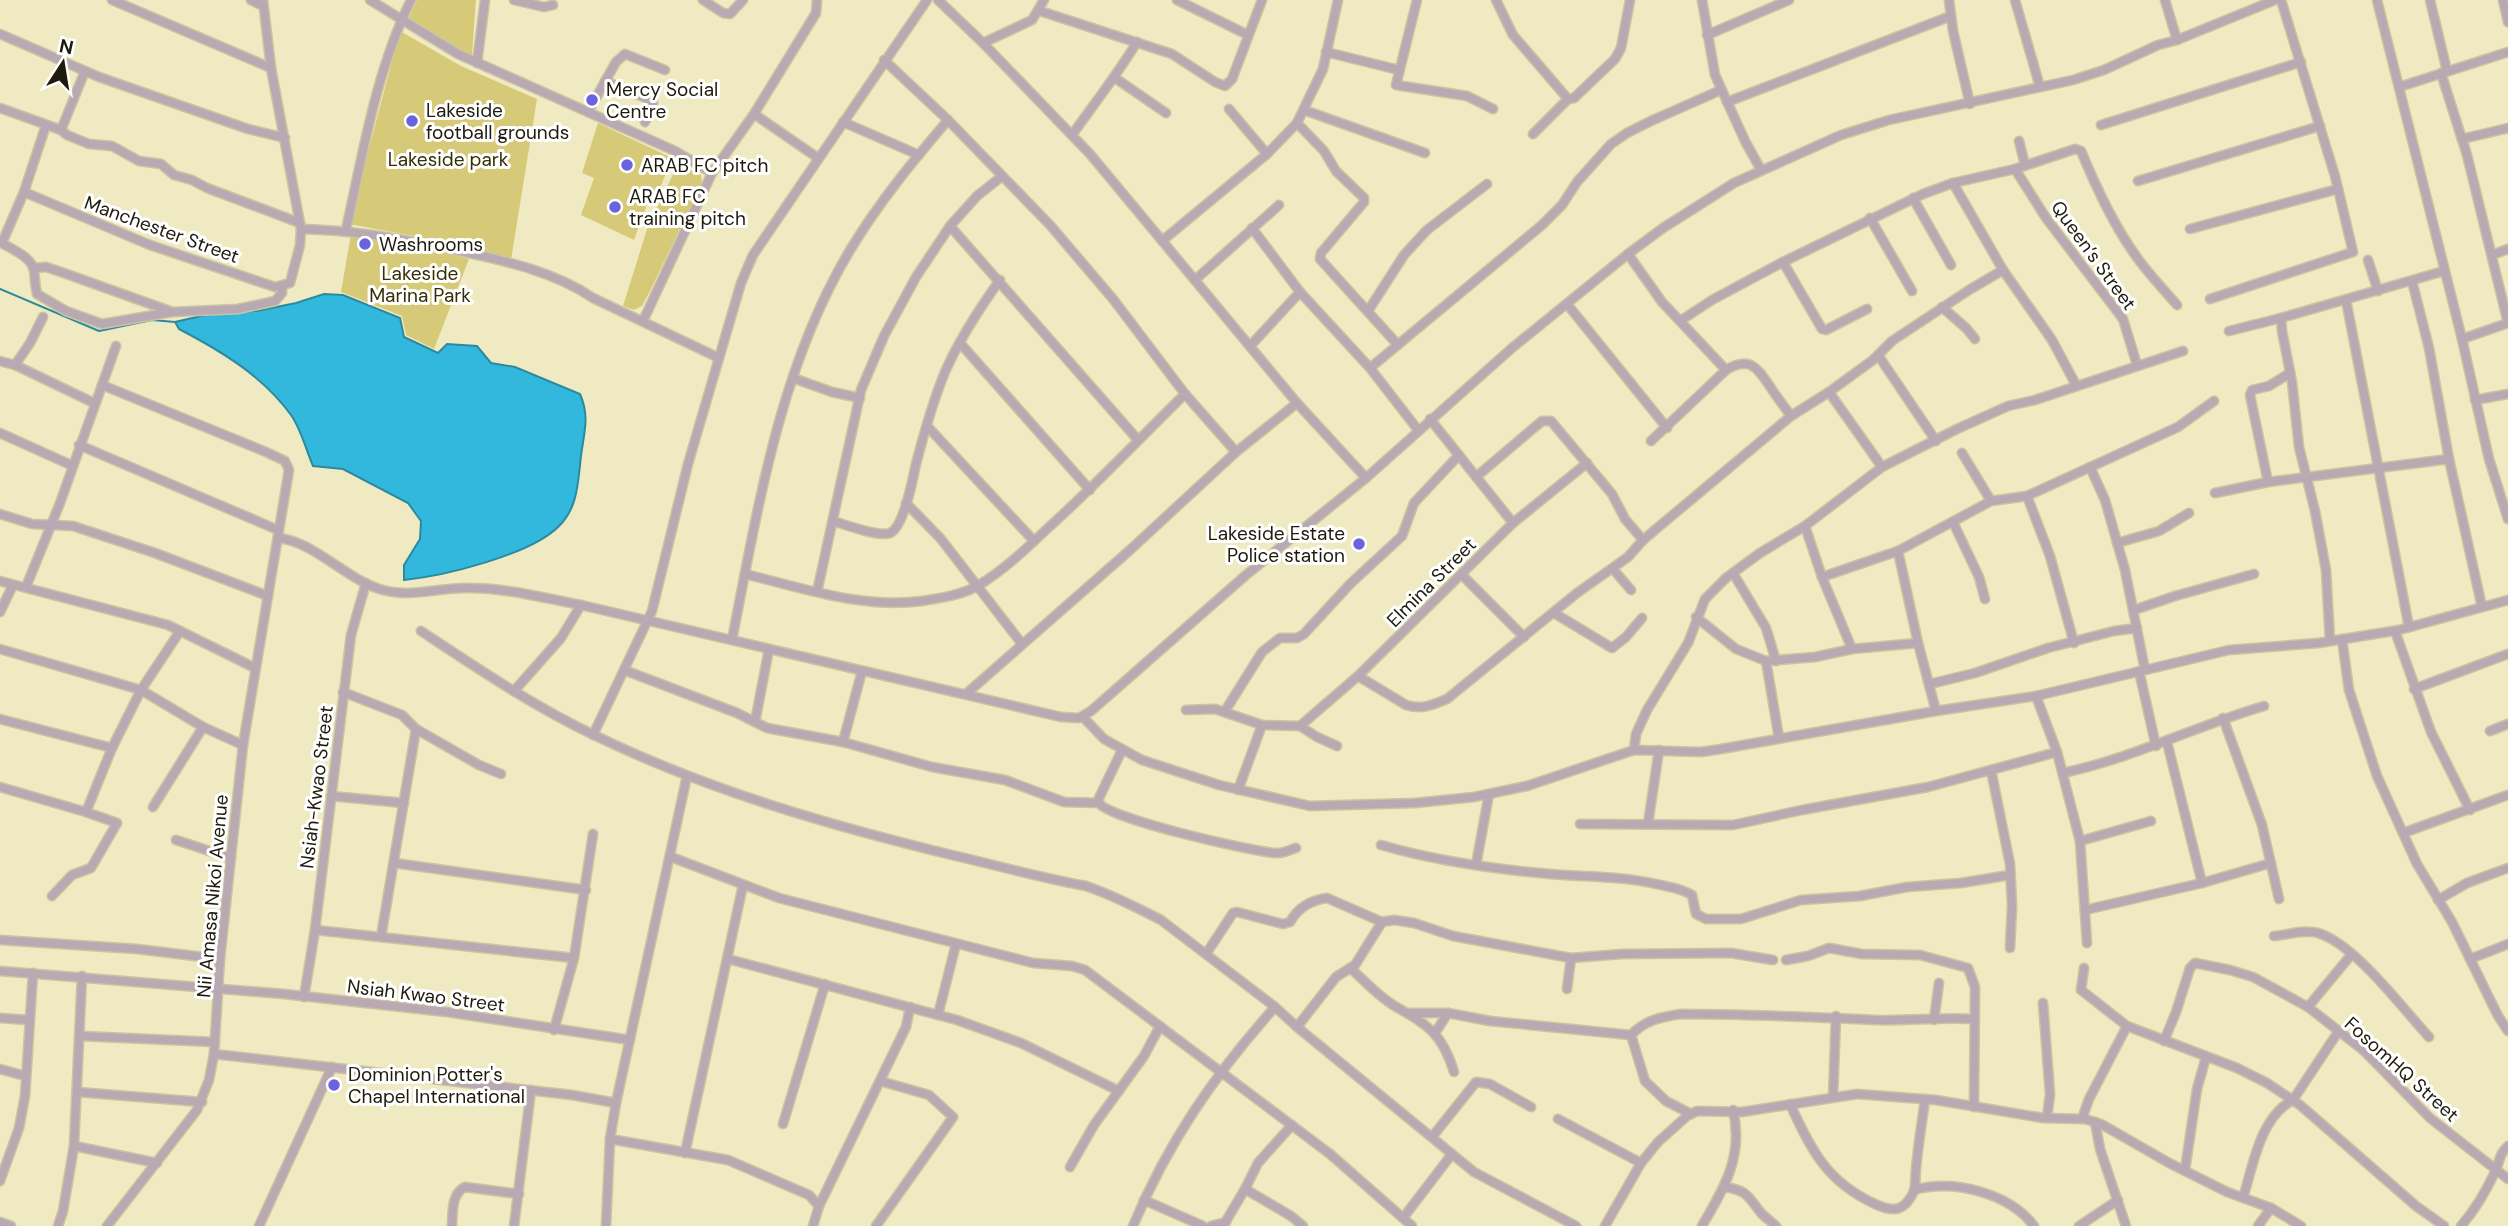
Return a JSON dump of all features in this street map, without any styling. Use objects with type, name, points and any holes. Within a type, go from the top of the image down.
[{"type":"street","points":[[112,0],[271,68]]},
{"type":"street","points":[[46,125],[24,192],[2,243],[24,257],[33,268],[37,294],[85,319],[102,324],[173,312],[256,306],[275,301],[282,293],[300,245],[301,226],[271,68],[263,3],[251,0]]},
{"type":"street","points":[[370,0],[436,43],[675,150],[712,173]]},
{"type":"street","points":[[346,230],[390,48],[411,0]]},
{"type":"street","points":[[477,63],[485,0]]},
{"type":"street","points":[[514,0],[544,7],[555,3]]},
{"type":"street","points":[[527,0],[555,3]]},
{"type":"street","points":[[703,0],[723,13],[730,14],[743,0]]},
{"type":"street","points":[[643,321],[712,173],[754,114],[816,13],[817,0]]},
{"type":"street","points":[[593,735],[647,622],[688,464],[741,283],[753,255],[927,0]]},
{"type":"street","points":[[938,0],[1072,135],[1297,402],[1366,478]]},
{"type":"street","points":[[983,43],[1032,20],[1040,11],[1044,0]]},
{"type":"street","points":[[1040,11],[1172,54],[1225,86],[1232,79],[1262,0]]},
{"type":"street","points":[[1162,241],[1267,154],[1297,123],[1323,69],[1338,0]]},
{"type":"street","points":[[1417,0],[1396,85],[1467,96],[1493,109]]},
{"type":"street","points":[[1496,0],[1513,35],[1568,99]]},
{"type":"street","points":[[1533,134],[1568,99],[1574,98],[1615,60],[1623,40],[1630,0]]},
{"type":"street","points":[[1702,0],[1711,62],[1721,90],[1761,170]]},
{"type":"street","points":[[1707,35],[1789,0]]},
{"type":"street","points":[[1949,0],[1970,104]]},
{"type":"street","points":[[2015,0],[2040,87]]},
{"type":"street","points":[[2165,0],[2178,40]]},
{"type":"street","points":[[79,445],[290,539],[350,576],[384,591],[403,593],[468,588],[507,590],[1061,717],[1083,717],[1246,575],[1366,478],[1512,348],[1628,254],[1713,196],[1761,170],[1841,135],[1889,120],[1970,104],[2104,70],[2158,45],[2178,40],[2275,0]]},
{"type":"street","points":[[2210,299],[2353,252],[2339,189],[2281,0]]},
{"type":"street","points":[[2377,0],[2462,338],[2488,459],[2508,519]]},
{"type":"street","points":[[2430,0],[2444,72],[2508,323],[2462,338]]},
{"type":"street","points":[[2503,0],[2508,22]]},
{"type":"street","points":[[1183,1],[1248,35]]},
{"type":"street","points":[[1727,102],[1951,16]]},
{"type":"street","points":[[0,34],[85,71],[225,121],[285,138]]},
{"type":"street","points":[[1072,135],[1115,78],[1137,43]]},
{"type":"street","points":[[1326,52],[1399,70]]},
{"type":"street","points":[[2399,87],[2508,52]]},
{"type":"street","points":[[588,112],[616,62],[625,54],[665,69]]},
{"type":"street","points":[[884,60],[948,120],[1050,225],[1113,299],[1185,394],[1236,453]]},
{"type":"street","points":[[2101,125],[2301,62]]},
{"type":"street","points":[[61,130],[85,71]]},
{"type":"street","points":[[1115,78],[1166,113]]},
{"type":"street","points":[[605,81],[653,101],[645,122]]},
{"type":"street","points":[[1370,368],[1542,225],[1562,205],[1577,182],[1611,144],[1653,120],[1721,90]]},
{"type":"street","points":[[0,108],[61,130],[85,142],[112,146],[139,161],[160,164],[174,175],[301,226],[346,230],[521,265],[578,288],[593,298],[719,358]]},
{"type":"street","points":[[1229,109],[1267,154]]},
{"type":"street","points":[[1304,110],[1425,153]]},
{"type":"street","points":[[754,114],[818,158]]},
{"type":"street","points":[[732,640],[784,401],[821,305],[850,249],[885,195],[948,120]]},
{"type":"street","points":[[843,122],[919,155]]},
{"type":"street","points":[[1297,123],[1324,151],[1336,171],[1364,195],[1364,202],[1320,256],[1322,262],[1398,345]]},
{"type":"street","points":[[2138,181],[2320,127]]},
{"type":"street","points":[[2462,139],[2508,128]]},
{"type":"street","points":[[2019,141],[2025,166]]},
{"type":"street","points":[[1680,321],[1712,300],[1783,262],[1913,198],[1954,183],[2025,166],[2072,149],[2081,151],[2098,191],[2138,260],[2177,305]]},
{"type":"street","name":"Queen’s Street","points":[[2015,169],[2046,218],[2123,319],[2137,365]]},
{"type":"street","points":[[817,592],[859,398],[884,336],[916,277],[950,226],[982,191],[1001,177]]},
{"type":"street","points":[[1954,183],[2003,270],[2052,340],[2076,385]]},
{"type":"street","points":[[1368,311],[1412,247],[1427,230],[1487,184]]},
{"type":"street","points":[[2190,229],[2339,189]]},
{"type":"street","name":"Manchester Street","points":[[24,192],[150,245],[275,287],[286,284]]},
{"type":"street","points":[[1913,198],[1951,265]]},
{"type":"street","points":[[1195,279],[1279,205]]},
{"type":"street","points":[[1870,218],[1912,291]]},
{"type":"street","points":[[950,226],[1138,440]]},
{"type":"street","points":[[1252,228],[1300,292],[1370,368],[1418,430]]},
{"type":"street","points":[[2492,255],[2508,249]]},
{"type":"street","points":[[1628,254],[1647,284],[1726,370]]},
{"type":"street","points":[[2368,260],[2378,291]]},
{"type":"street","points":[[1783,262],[1822,329],[1826,330],[1867,309]]},
{"type":"street","points":[[33,268],[46,267],[173,312]]},
{"type":"street","points":[[1358,677],[1406,705],[1424,708],[1447,699],[1628,557],[1643,540],[1791,416],[1829,392],[1892,341],[2003,270]]},
{"type":"street","points":[[2228,331],[2444,271]]},
{"type":"street","points":[[833,521],[866,531],[891,532],[896,528],[946,371],[979,309],[1000,280]]},
{"type":"street","points":[[2412,281],[2429,348],[2449,459],[2482,607]]},
{"type":"street","points":[[1251,345],[1300,292]]},
{"type":"street","points":[[2346,300],[2409,627]]},
{"type":"street","points":[[1567,304],[1667,428]]},
{"type":"street","points":[[1942,307],[1975,339]]},
{"type":"street","points":[[15,365],[43,317]]},
{"type":"street","points":[[2281,318],[2295,422],[2326,570],[2330,641]]},
{"type":"street","points":[[960,344],[1090,490]]},
{"type":"street","points":[[26,587],[116,346]]},
{"type":"street","points":[[1634,750],[1636,734],[1647,710],[1688,643],[1705,599],[1760,553],[1805,526],[1882,467],[2008,406],[2035,400],[2183,351]]},
{"type":"street","points":[[1878,355],[1936,441]]},
{"type":"street","points":[[0,361],[15,365],[94,403]]},
{"type":"street","points":[[1651,441],[1726,370],[1739,364],[1748,364],[1757,369],[1791,416]]},
{"type":"street","points":[[2268,482],[2250,395],[2252,390],[2269,386],[2290,373]]},
{"type":"street","points":[[793,378],[859,398]]},
{"type":"street","name":"Nii Amasa Nikoi Avenue","points":[[102,385],[285,461],[289,470],[243,745],[220,958],[214,1054],[209,1080],[202,1102],[107,1226]]},
{"type":"street","points":[[1829,392],[1882,467]]},
{"type":"street","points":[[745,574],[817,592],[864,600],[921,601],[952,595],[977,586],[1034,541],[1090,490],[1185,394]]},
{"type":"street","points":[[2475,400],[2508,394]]},
{"type":"street","points":[[1822,577],[1898,551],[1991,501],[2027,496],[2178,427],[2214,401]]},
{"type":"street","points":[[966,694],[1236,453],[1297,402]]},
{"type":"street","points":[[1430,419],[1513,523]]},
{"type":"street","points":[[1476,477],[1542,421],[1551,421],[1612,494],[1625,519],[1643,540]]},
{"type":"street","points":[[927,426],[1034,541]]},
{"type":"street","points":[[0,433],[73,466]]},
{"type":"street","points":[[1962,453],[1991,501]]},
{"type":"street","points":[[1225,711],[1262,652],[1280,638],[1297,638],[1304,634],[1343,592],[1402,536],[1415,503],[1459,455]]},
{"type":"street","points":[[2215,493],[2268,482],[2449,459]]},
{"type":"street","name":"Elmina Street","points":[[1300,726],[1358,677],[1513,523],[1587,463]]},
{"type":"street","points":[[2090,467],[2105,500],[2134,610],[2156,746]]},
{"type":"street","points":[[2027,496],[2050,556],[2074,643]]},
{"type":"street","points":[[906,503],[941,539],[1022,644]]},
{"type":"street","points":[[2117,543],[2159,531],[2189,513]]},
{"type":"street","points":[[0,514],[32,524],[73,526],[155,553],[268,596]]},
{"type":"street","points":[[1953,522],[1979,577],[1985,598]]},
{"type":"street","points":[[1805,526],[1822,577],[1853,649]]},
{"type":"street","points":[[1898,551],[1936,711]]},
{"type":"street","points":[[1613,569],[1631,590]]},
{"type":"street","points":[[1733,573],[1766,628],[1776,661]]},
{"type":"street","points":[[2134,610],[2254,574]]},
{"type":"street","points":[[1462,575],[1524,637]]},
{"type":"street","points":[[0,581],[168,625],[255,668]]},
{"type":"street","name":"Nsiah-Kwao Street","points":[[304,997],[315,930],[351,635],[366,583]]},
{"type":"street","points":[[0,612],[13,585]]},
{"type":"street","points":[[1083,717],[1104,738],[1122,750],[1183,775],[1238,790],[1310,806],[1415,803],[1489,794],[1527,786],[1634,750],[1701,752],[2036,696],[2229,650],[2330,641],[2395,631],[2508,600]]},
{"type":"street","points":[[514,691],[561,638],[581,605]]},
{"type":"street","points":[[1554,613],[1612,648],[1642,618]]},
{"type":"street","points":[[1696,617],[1736,649],[1766,661],[1918,643]]},
{"type":"street","points":[[1930,684],[1975,673],[2030,653],[2114,631],[2137,628]]},
{"type":"street","points":[[86,812],[112,748],[141,690],[180,631]]},
{"type":"street","points":[[421,631],[514,691],[593,735],[687,776],[795,814],[844,828],[1086,886],[1113,895],[1161,920],[1206,954],[1275,1007],[1452,1154],[1499,1187],[1576,1226]]},
{"type":"street","points":[[2395,631],[2431,732],[2470,810]]},
{"type":"street","points":[[2342,639],[2349,690],[2377,776],[2403,833],[2507,1028]]},
{"type":"street","points":[[0,649],[141,690],[203,727],[243,745]]},
{"type":"street","points":[[755,722],[769,649]]},
{"type":"street","points":[[2414,689],[2508,654]]},
{"type":"street","points":[[1766,661],[1779,738]]},
{"type":"street","points":[[624,670],[774,730],[1005,780],[1064,802],[1099,803]]},
{"type":"street","points":[[843,743],[862,671]]},
{"type":"street","points":[[343,692],[402,715],[416,729],[478,765],[501,774]]},
{"type":"street","points":[[2036,696],[2057,752],[2080,841],[2087,943]]},
{"type":"street","points":[[2063,773],[2156,746],[2223,718],[2264,706]]},
{"type":"street","points":[[1186,710],[1225,711],[1262,725],[1300,726],[1337,746]]},
{"type":"street","points":[[2223,718],[2262,825],[2279,899]]},
{"type":"street","points":[[0,719],[112,748]]},
{"type":"street","points":[[2490,732],[2508,724]]},
{"type":"street","points":[[1238,790],[1262,725]]},
{"type":"street","points":[[153,807],[203,727]]},
{"type":"street","points":[[381,937],[416,729]]},
{"type":"street","points":[[2166,742],[2203,883]]},
{"type":"street","points":[[1122,750],[1099,798],[1102,807],[1128,818],[1215,842],[1278,853],[1296,848]]},
{"type":"street","points":[[1648,824],[1659,750]]},
{"type":"street","points":[[1580,824],[1733,825],[1928,787],[2057,752]]},
{"type":"street","points":[[1991,770],[2006,837],[2010,875],[2010,948]]},
{"type":"street","points":[[606,1226],[610,1139],[616,1103],[687,776]]},
{"type":"street","points":[[0,787],[117,823],[91,868],[72,875],[52,897]]},
{"type":"street","points":[[1476,865],[1489,794]]},
{"type":"street","points":[[2403,833],[2508,795]]},
{"type":"street","points":[[331,796],[404,803]]},
{"type":"street","points":[[2080,841],[2151,821]]},
{"type":"street","points":[[554,1030],[574,958],[593,834]]},
{"type":"street","points":[[176,840],[231,858]]},
{"type":"street","points":[[1381,845],[1476,865],[1559,874],[1613,876],[1681,889],[1694,898],[1696,914],[1706,919],[1750,917],[1801,900],[1961,883],[2010,875]]},
{"type":"street","points":[[671,857],[779,898],[1033,963],[1072,966],[1085,970],[1330,1154],[1412,1226]]},
{"type":"street","points":[[394,863],[586,890]]},
{"type":"street","points":[[2085,910],[2203,883],[2271,863]]},
{"type":"street","points":[[2438,900],[2467,883],[2508,868]]},
{"type":"street","points":[[685,1153],[743,885]]},
{"type":"street","points":[[1206,954],[1233,913],[1290,922],[1306,905],[1327,898],[1382,922],[1394,920],[1414,923],[1454,936],[1572,958],[1622,954],[1731,953],[1773,960]]},
{"type":"street","points":[[1297,1027],[1336,977],[1350,968],[1363,954],[1382,922]]},
{"type":"street","points":[[315,930],[574,958]]},
{"type":"street","points":[[2274,936],[2314,932],[2334,939],[2369,970],[2429,1037]]},
{"type":"street","points":[[0,940],[137,949],[220,958]]},
{"type":"street","points":[[938,1015],[956,944]]},
{"type":"street","points":[[2470,959],[2508,944]]},
{"type":"street","points":[[1786,960],[1829,948],[1862,954],[1920,955],[1958,963],[1968,968],[1975,987],[1974,1107]]},
{"type":"street","points":[[2308,1007],[2351,955]]},
{"type":"street","points":[[1567,989],[1572,958]]},
{"type":"street","points":[[728,959],[938,1015],[1021,1043],[1119,1091]]},
{"type":"street","name":"FosomHQ Street","points":[[2164,1041],[2194,963],[2253,977],[2308,1007],[2363,1050],[2430,1118],[2508,1179]]},
{"type":"street","points":[[1350,968],[1392,1004],[1410,1013],[1435,1033],[1451,1059],[1454,1072]]},
{"type":"street","points":[[2084,968],[2081,990],[2127,1026],[2250,1074],[2293,1100],[2416,1206],[2444,1226]]},
{"type":"street","name":"Nsiah Kwao Street","points":[[0,971],[218,988],[447,1012],[630,1040]]},
{"type":"street","points":[[0,1181],[19,1128],[24,1096],[33,973]]},
{"type":"street","points":[[58,1226],[74,1146],[82,976]]},
{"type":"street","points":[[1934,1020],[1939,983]]},
{"type":"street","points":[[783,1124],[825,984]]},
{"type":"street","points":[[2043,1003],[2050,1094],[2047,1118]]},
{"type":"street","points":[[813,1226],[819,1206],[906,1027],[910,1007]]},
{"type":"street","points":[[1133,1226],[1151,1183],[1185,1122],[1221,1072],[1275,1007]]},
{"type":"street","points":[[1410,1013],[1448,1013],[1490,1021],[1631,1035]]},
{"type":"street","points":[[1435,1033],[1448,1013]]},
{"type":"street","points":[[1631,1035],[1639,1027],[1659,1017],[1681,1014],[1974,1020]]},
{"type":"street","points":[[1833,1097],[1836,1016]]},
{"type":"street","points":[[0,1018],[29,1020]]},
{"type":"street","points":[[1070,1167],[1094,1125],[1144,1056],[1160,1026]]},
{"type":"street","points":[[2082,1119],[2089,1099],[2127,1026]]},
{"type":"street","points":[[2243,1198],[2269,1123],[2284,1105],[2293,1100],[2338,1032]]},
{"type":"street","points":[[1631,1035],[1645,1081],[1666,1101],[1691,1114]]},
{"type":"street","points":[[80,1036],[215,1042]]},
{"type":"street","points":[[214,1054],[531,1090],[616,1103]]},
{"type":"street","points":[[2185,1170],[2197,1089],[2206,1057]]},
{"type":"street","points":[[259,1226],[332,1067]]},
{"type":"street","points":[[0,1069],[25,1076]]},
{"type":"street","points":[[876,1226],[953,1117],[929,1095],[880,1081]]},
{"type":"street","points":[[1432,1137],[1476,1082],[1490,1084],[1531,1107]]},
{"type":"street","points":[[514,1226],[531,1090]]},
{"type":"street","points":[[77,1092],[202,1102]]},
{"type":"street","points":[[1605,1226],[1641,1163],[1658,1142],[1691,1114],[1697,1111],[1765,1109],[1857,1094],[1925,1099],[2047,1118],[2095,1122],[2185,1170],[2243,1198],[2271,1208],[2301,1226]]},
{"type":"street","points":[[1790,1104],[1810,1146],[1846,1189],[1895,1211],[1900,1209],[1914,1190],[1925,1099]]},
{"type":"street","points":[[1702,1226],[1725,1187],[1736,1141],[1737,1128],[1732,1111]]},
{"type":"street","points":[[1559,1119],[1641,1163]]},
{"type":"street","points":[[2095,1122],[2100,1149],[2126,1226]]},
{"type":"street","points":[[1211,1226],[1224,1224],[1258,1163],[1292,1125]]},
{"type":"street","points":[[610,1139],[744,1165],[809,1195],[819,1206]]},
{"type":"street","points":[[74,1146],[157,1163]]},
{"type":"street","points":[[2461,1226],[2476,1209],[2496,1170],[2500,1153],[2508,1146]]},
{"type":"street","points":[[1403,1218],[1452,1154]]},
{"type":"street","points":[[1914,1190],[1936,1185],[1949,1186],[1997,1198],[2016,1208],[2035,1226]]},
{"type":"street","points":[[452,1226],[455,1196],[465,1187],[519,1194]]},
{"type":"street","points":[[1725,1187],[1741,1190],[1750,1196],[1763,1215],[1776,1226]]},
{"type":"street","points":[[1245,1189],[1303,1226]]},
{"type":"street","points":[[1144,1200],[1203,1226]]},
{"type":"street","points":[[2079,1226],[2118,1200]]},
{"type":"street","points":[[2258,1226],[2271,1208]]},
{"type":"street","points":[[0,1222],[11,1226]]},
{"type":"green space","points":[[417,0],[476,0],[472,53],[477,63],[436,43],[409,18]]},
{"type":"green space","name":"Lakeside park","points":[[400,31],[461,66],[537,99],[511,260],[435,240],[349,224]]},
{"type":"green space","name":"ARAB FC pitch","points":[[598,123],[672,158],[655,201],[649,199],[634,240],[581,215],[594,178],[582,173]]},
{"type":"green space","points":[[678,164],[701,175],[702,183],[642,306],[634,310],[623,306],[648,226]]},
{"type":"green space","name":"Lakeside Marina Park","points":[[351,234],[415,245],[469,259],[434,349],[406,335],[402,316],[341,292]]},
{"type":"water","points":[[324,294],[343,295],[400,318],[404,337],[438,353],[447,344],[477,346],[491,363],[515,367],[580,394],[585,410],[585,425],[578,484],[574,503],[559,526],[546,536],[508,555],[463,569],[404,580],[404,565],[420,539],[421,521],[408,503],[343,469],[313,466],[298,427],[268,388],[210,346],[179,329],[175,322],[214,313],[257,311]]},
{"type":"waterway","points":[[0,289],[99,331],[152,320],[175,322]]},
{"type":"place","name":"Mercy Social Centre","points":[[592,100]]},
{"type":"place","name":"Lakeside football grounds","points":[[412,121]]},
{"type":"place","name":"ARAB FC pitch","points":[[627,165]]},
{"type":"place","name":"ARAB FC training pitch","points":[[615,207]]},
{"type":"place","name":"Washrooms","points":[[365,244]]},
{"type":"place","name":"Lakeside Estate Police station","points":[[1359,544]]},
{"type":"place","name":"Dominion Potter's Chapel International","points":[[334,1085]]}]
